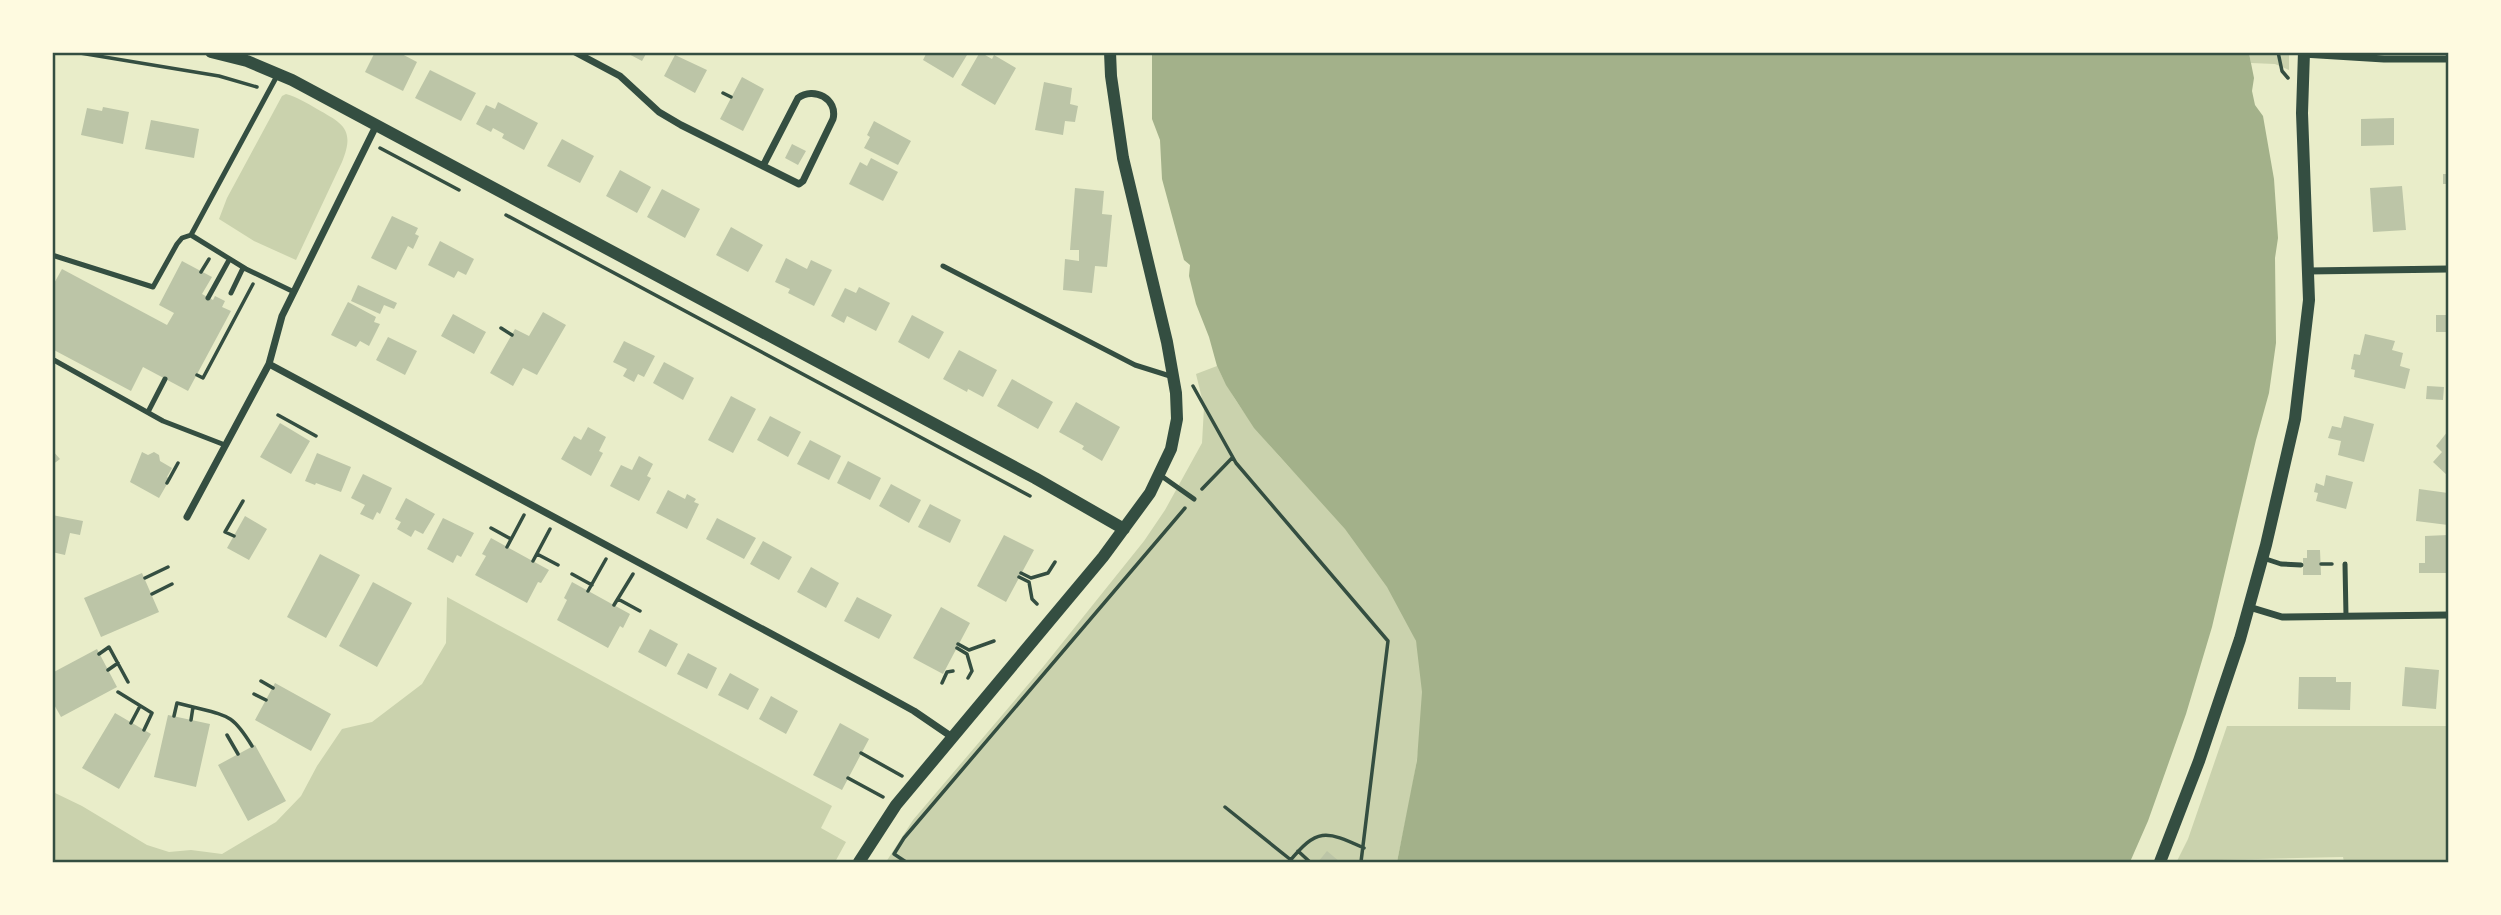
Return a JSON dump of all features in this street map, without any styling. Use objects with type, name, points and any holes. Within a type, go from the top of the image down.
[{"type":"street","points":[[211,52],[235,57],[278,74],[1023,472],[1124,529]]},
{"type":"street","points":[[575,52],[620,76],[668,118],[763,166],[797,183],[802,183],[834,119],[835,111],[830,102],[814,93],[805,93],[798,98],[763,166]]},
{"type":"street","points":[[859,863],[896,805],[1103,558],[1160,475],[1171,449],[1177,419],[1173,376],[1123,158],[1112,86],[1110,52]]},
{"type":"street","points":[[2160,863],[2199,761],[2249,607],[2290,448],[2308,316],[2302,113],[2304,53],[2384,59],[2448,59]]},
{"type":"street","points":[[187,517],[268,364],[282,316],[376,126]]},
{"type":"street","points":[[2308,271],[2448,269]]},
{"type":"street","points":[[268,364],[914,711],[951,737]]},
{"type":"street","points":[[2249,607],[2281,617],[2448,615]]},
{"type":"lane","points":[[52,255],[153,287],[177,244],[182,238],[191,235],[278,74]]},
{"type":"lane","points":[[191,235],[243,268],[294,292]]},
{"type":"lane","points":[[208,298],[229,260]]},
{"type":"lane","points":[[943,266],[1135,365],[1173,376]]},
{"type":"lane","points":[[231,293],[243,268]]},
{"type":"lane","points":[[52,359],[178,429],[225,445]]},
{"type":"lane","points":[[148,412],[165,379]]},
{"type":"lane","points":[[1160,475],[1194,499]]},
{"type":"lane","points":[[2262,558],[2281,564],[2301,565]]},
{"type":"lane","points":[[2345,564],[2346,616]]},
{"type":"path","points":[[74,52],[219,76],[255,86]]},
{"type":"path","points":[[2278,52],[2282,71]]},
{"type":"path","points":[[723,93],[732,97]]},
{"type":"path","points":[[391,154],[459,190]]},
{"type":"path","points":[[504,214],[1037,500]]},
{"type":"path","points":[[197,375],[203,378],[258,275]]},
{"type":"path","points":[[501,328],[512,335]]},
{"type":"path","points":[[1205,407],[1232,458],[1388,641],[1361,863]]},
{"type":"path","points":[[278,415],[316,436]]},
{"type":"path","points":[[294,432],[297,425]]},
{"type":"path","points":[[1227,463],[1232,458]]},
{"type":"path","points":[[167,483],[178,463]]},
{"type":"path","points":[[233,536],[225,532],[243,501]]},
{"type":"path","points":[[507,547],[530,505]]},
{"type":"path","points":[[533,561],[556,519]]},
{"type":"path","points":[[491,528],[511,539]]},
{"type":"path","points":[[588,591],[612,549]]},
{"type":"path","points":[[906,863],[894,854],[904,838],[1147,550]]},
{"type":"path","points":[[537,554],[558,565]]},
{"type":"path","points":[[1037,604],[1032,599],[1029,583],[1020,575],[1031,578],[1048,573],[1055,562]]},
{"type":"path","points":[[614,606],[639,563]]},
{"type":"path","points":[[145,578],[168,568]]},
{"type":"path","points":[[572,574],[592,585]]},
{"type":"path","points":[[152,594],[172,584]]},
{"type":"path","points":[[618,599],[640,611]]},
{"type":"path","points":[[968,678],[972,671],[967,654],[957,646],[969,650],[994,641]]},
{"type":"path","points":[[99,654],[109,647],[128,682]]},
{"type":"path","points":[[108,670],[118,663]]},
{"type":"path","points":[[942,683],[947,672],[953,671]]},
{"type":"path","points":[[261,681],[273,688]]},
{"type":"path","points":[[118,692],[152,713],[144,730]]},
{"type":"path","points":[[254,694],[266,700]]},
{"type":"path","points":[[174,716],[177,703],[222,714],[238,723],[252,746]]},
{"type":"path","points":[[131,723],[140,706]]},
{"type":"path","points":[[191,720],[193,707]]},
{"type":"path","points":[[228,735],[238,754]]},
{"type":"path","points":[[861,753],[914,783]]},
{"type":"path","points":[[848,778],[896,805]]},
{"type":"path","points":[[1225,807],[1290,861],[1316,837],[1337,836],[1364,848]]},
{"type":"path","points":[[1298,851],[1310,863]]},
{"type":"shaded area","points":[[1152,52],[2249,53],[2254,78],[2252,91],[2255,105],[2263,116],[2274,179],[2278,238],[2275,258],[2276,343],[2269,393],[2212,627],[2186,714],[2148,821],[2130,862],[1397,862],[1417,760],[1422,692],[1416,641],[1387,587],[1345,529],[1254,428],[1217,366],[1196,304],[1189,276],[1190,265],[1184,260],[1162,179],[1160,140],[1152,119]]},
{"type":"shaded area","points":[[2249,53],[2289,53],[2289,70],[2275,64],[2251,63]]},
{"type":"shaded area","points":[[286,94],[334,119],[347,135],[342,162],[296,260],[254,241],[219,219],[227,198],[282,96]]},
{"type":"shaded area","points":[[1217,366],[1251,422],[1336,517],[1362,551],[1389,589],[1416,641],[1421,665],[1422,721],[1397,862],[886,862],[913,820],[1043,667],[1144,541],[1165,510],[1202,443],[1204,407],[1196,374]]},
{"type":"shaded area","points":[[447,597],[832,806],[821,828],[846,842],[835,862],[53,862],[53,792],[147,845],[169,852],[191,850],[222,854],[276,822],[301,796],[342,729],[372,722],[422,684],[446,643]]},
{"type":"shaded area","points":[[2227,726],[2448,726],[2448,862],[2344,862],[2343,857],[2177,861],[2188,839]]},
{"type":"building","points":[[375,52],[398,52],[417,62],[403,91],[365,72]]},
{"type":"building","points":[[625,52],[647,52],[642,61]]},
{"type":"building","points":[[927,52],[963,52],[967,55],[953,78],[923,60]]},
{"type":"building","points":[[980,52],[992,59],[994,55],[1016,68],[995,105],[961,85]]},
{"type":"building","points":[[675,55],[707,70],[695,93],[664,76]]},
{"type":"building","points":[[430,70],[476,93],[461,121],[415,98]]},
{"type":"building","points":[[742,77],[764,89],[743,131],[720,119]]},
{"type":"building","points":[[1044,82],[1072,88],[1070,104],[1078,106],[1075,122],[1065,121],[1063,135],[1035,130]]},
{"type":"building","points":[[498,102],[538,123],[524,150],[502,138],[504,134],[493,128],[491,132],[476,124],[486,105],[495,109]]},
{"type":"building","points":[[103,107],[129,112],[123,144],[81,135],[87,108],[102,111]]},
{"type":"building","points":[[2394,118],[2394,145],[2361,146],[2361,119]]},
{"type":"building","points":[[151,120],[199,129],[194,158],[145,149]]},
{"type":"building","points":[[874,121],[911,141],[898,165],[864,148]]},
{"type":"building","points":[[562,139],[594,156],[580,183],[547,166]]},
{"type":"building","points":[[792,144],[806,151],[798,165],[785,158]]},
{"type":"building","points":[[871,158],[898,172],[883,201],[849,184],[860,162],[867,166]]},
{"type":"building","points":[[620,170],[651,187],[637,213],[606,196]]},
{"type":"building","points":[[2443,174],[2448,174],[2448,184],[2443,184]]},
{"type":"building","points":[[2402,186],[2406,230],[2373,232],[2370,188]]},
{"type":"building","points":[[1075,188],[1104,191],[1102,214],[1112,215],[1107,267],[1095,266],[1092,293],[1063,290],[1065,259],[1079,261],[1079,250],[1070,250]]},
{"type":"building","points":[[662,189],[700,209],[685,238],[647,217]]},
{"type":"building","points":[[392,216],[418,228],[415,234],[419,236],[413,249],[408,246],[396,270],[371,258]]},
{"type":"building","points":[[731,227],[763,245],[748,272],[716,255]]},
{"type":"building","points":[[440,241],[474,259],[466,275],[458,271],[454,278],[428,265]]},
{"type":"building","points":[[786,258],[807,269],[811,260],[832,270],[814,306],[788,293],[790,289],[775,282]]},
{"type":"building","points":[[182,261],[212,277],[202,294],[213,300],[215,296],[225,301],[222,307],[231,311],[188,391],[143,367],[131,391],[52,349],[52,287],[62,269],[167,325],[174,313],[159,305]]},
{"type":"building","points":[[358,285],[397,303],[394,309],[384,305],[380,314],[351,301]]},
{"type":"building","points":[[859,287],[890,303],[876,331],[847,316],[844,323],[831,316],[845,288],[856,293]]},
{"type":"building","points":[[348,302],[376,317],[374,322],[380,324],[369,346],[360,341],[356,347],[331,335]]},
{"type":"building","points":[[543,312],[566,325],[537,375],[523,368],[513,386],[490,373],[515,329],[529,336]]},
{"type":"building","points":[[453,314],[486,332],[474,354],[441,336]]},
{"type":"building","points":[[912,315],[944,332],[929,359],[898,342]]},
{"type":"building","points":[[2436,315],[2448,315],[2448,332],[2436,332]]},
{"type":"building","points":[[2365,334],[2395,341],[2392,350],[2403,353],[2400,366],[2410,369],[2405,389],[2354,377],[2355,370],[2351,369],[2354,354],[2360,355]]},
{"type":"building","points":[[388,337],[417,351],[405,375],[376,360]]},
{"type":"building","points":[[624,341],[655,356],[644,377],[638,374],[634,382],[623,376],[627,369],[613,362]]},
{"type":"building","points":[[959,350],[997,370],[983,397],[943,379]]},
{"type":"building","points":[[664,362],[694,378],[683,400],[653,383]]},
{"type":"building","points":[[1012,379],[1053,402],[1038,429],[997,406]]},
{"type":"building","points":[[2427,386],[2444,387],[2443,400],[2426,399]]},
{"type":"building","points":[[731,396],[756,409],[733,453],[708,440]]},
{"type":"building","points":[[1076,402],[1120,427],[1102,461],[1082,449],[1084,446],[1059,432]]},
{"type":"building","points":[[770,416],[801,432],[788,457],[757,440]]},
{"type":"building","points":[[2344,416],[2374,424],[2364,462],[2338,455],[2341,441],[2328,438],[2332,426],[2341,428]]},
{"type":"building","points":[[280,423],[310,441],[291,474],[260,457]]},
{"type":"building","points":[[588,427],[606,437],[599,451],[603,453],[591,476],[561,459],[574,436],[581,440]]},
{"type":"building","points":[[2448,431],[2448,476],[2433,462],[2442,452],[2436,446]]},
{"type":"building","points":[[810,440],[841,456],[829,480],[797,464]]},
{"type":"building","points":[[52,450],[60,459],[52,465]]},
{"type":"building","points":[[142,452],[148,455],[154,452],[159,455],[160,461],[172,468],[167,477],[170,479],[159,498],[130,482]]},
{"type":"building","points":[[317,453],[351,467],[341,492],[305,481]]},
{"type":"building","points":[[639,456],[653,464],[647,476],[651,478],[639,501],[610,486],[621,465],[632,470]]},
{"type":"building","points":[[848,461],[881,478],[870,500],[837,483]]},
{"type":"building","points":[[363,474],[392,488],[380,514],[377,512],[373,520],[360,514],[365,505],[351,498]]},
{"type":"building","points":[[2326,475],[2353,482],[2346,509],[2316,501],[2316,483],[2324,486]]},
{"type":"building","points":[[891,484],[921,500],[909,523],[879,506]]},
{"type":"building","points":[[2419,489],[2448,493],[2448,525],[2416,521]]},
{"type":"building","points":[[668,490],[685,499],[687,494],[699,504],[687,529],[656,513]]},
{"type":"building","points":[[406,498],[435,514],[423,534],[415,530],[411,537],[397,529],[401,522],[395,519]]},
{"type":"building","points":[[930,504],[961,520],[950,543],[918,527]]},
{"type":"building","points":[[52,515],[83,521],[80,535],[70,533],[65,555],[52,552]]},
{"type":"building","points":[[245,516],[267,529],[249,560],[227,548]]},
{"type":"building","points":[[443,518],[474,533],[461,557],[457,555],[453,563],[427,549]]},
{"type":"building","points":[[717,518],[756,538],[744,559],[706,539]]},
{"type":"building","points":[[1004,535],[1034,550],[1006,602],[977,586]]},
{"type":"building","points":[[2448,535],[2448,573],[2419,573],[2419,563],[2425,563],[2425,536]]},
{"type":"building","points":[[491,538],[549,570],[541,583],[538,582],[527,603],[475,575],[486,556],[482,554]]},
{"type":"building","points":[[763,541],[792,557],[779,580],[750,564]]},
{"type":"building","points":[[2307,550],[2320,550],[2321,575],[2303,575],[2303,558],[2307,558]]},
{"type":"building","points":[[320,554],[360,575],[326,638],[287,617]]},
{"type":"building","points":[[811,567],[839,583],[826,608],[797,592]]},
{"type":"building","points":[[142,573],[159,612],[101,637],[84,598]]},
{"type":"building","points":[[373,582],[412,603],[377,667],[339,646]]},
{"type":"building","points":[[572,582],[630,614],[608,648],[557,620]]},
{"type":"building","points":[[857,597],[892,615],[879,639],[844,621]]},
{"type":"building","points":[[941,607],[970,623],[943,674],[913,658]]},
{"type":"building","points":[[650,629],[678,644],[666,667],[638,652]]},
{"type":"building","points":[[97,649],[117,687],[61,717],[52,701],[52,673]]},
{"type":"building","points":[[688,653],[717,668],[707,689],[677,674]]},
{"type":"building","points":[[2405,667],[2439,670],[2436,709],[2402,706]]},
{"type":"building","points":[[730,673],[759,689],[748,710],[718,695]]},
{"type":"building","points":[[2299,677],[2336,677],[2336,682],[2351,682],[2350,710],[2298,709]]},
{"type":"building","points":[[275,683],[331,714],[311,751],[255,720]]},
{"type":"building","points":[[771,696],[798,711],[786,734],[759,719]]},
{"type":"building","points":[[115,713],[151,734],[119,789],[82,768]]},
{"type":"building","points":[[168,715],[210,724],[196,787],[154,777]]},
{"type":"building","points":[[840,723],[869,739],[842,790],[813,775]]},
{"type":"building","points":[[255,745],[286,801],[248,821],[218,765]]},
{"type":"building","points":[[1327,851],[1340,862],[1318,862]]}]
